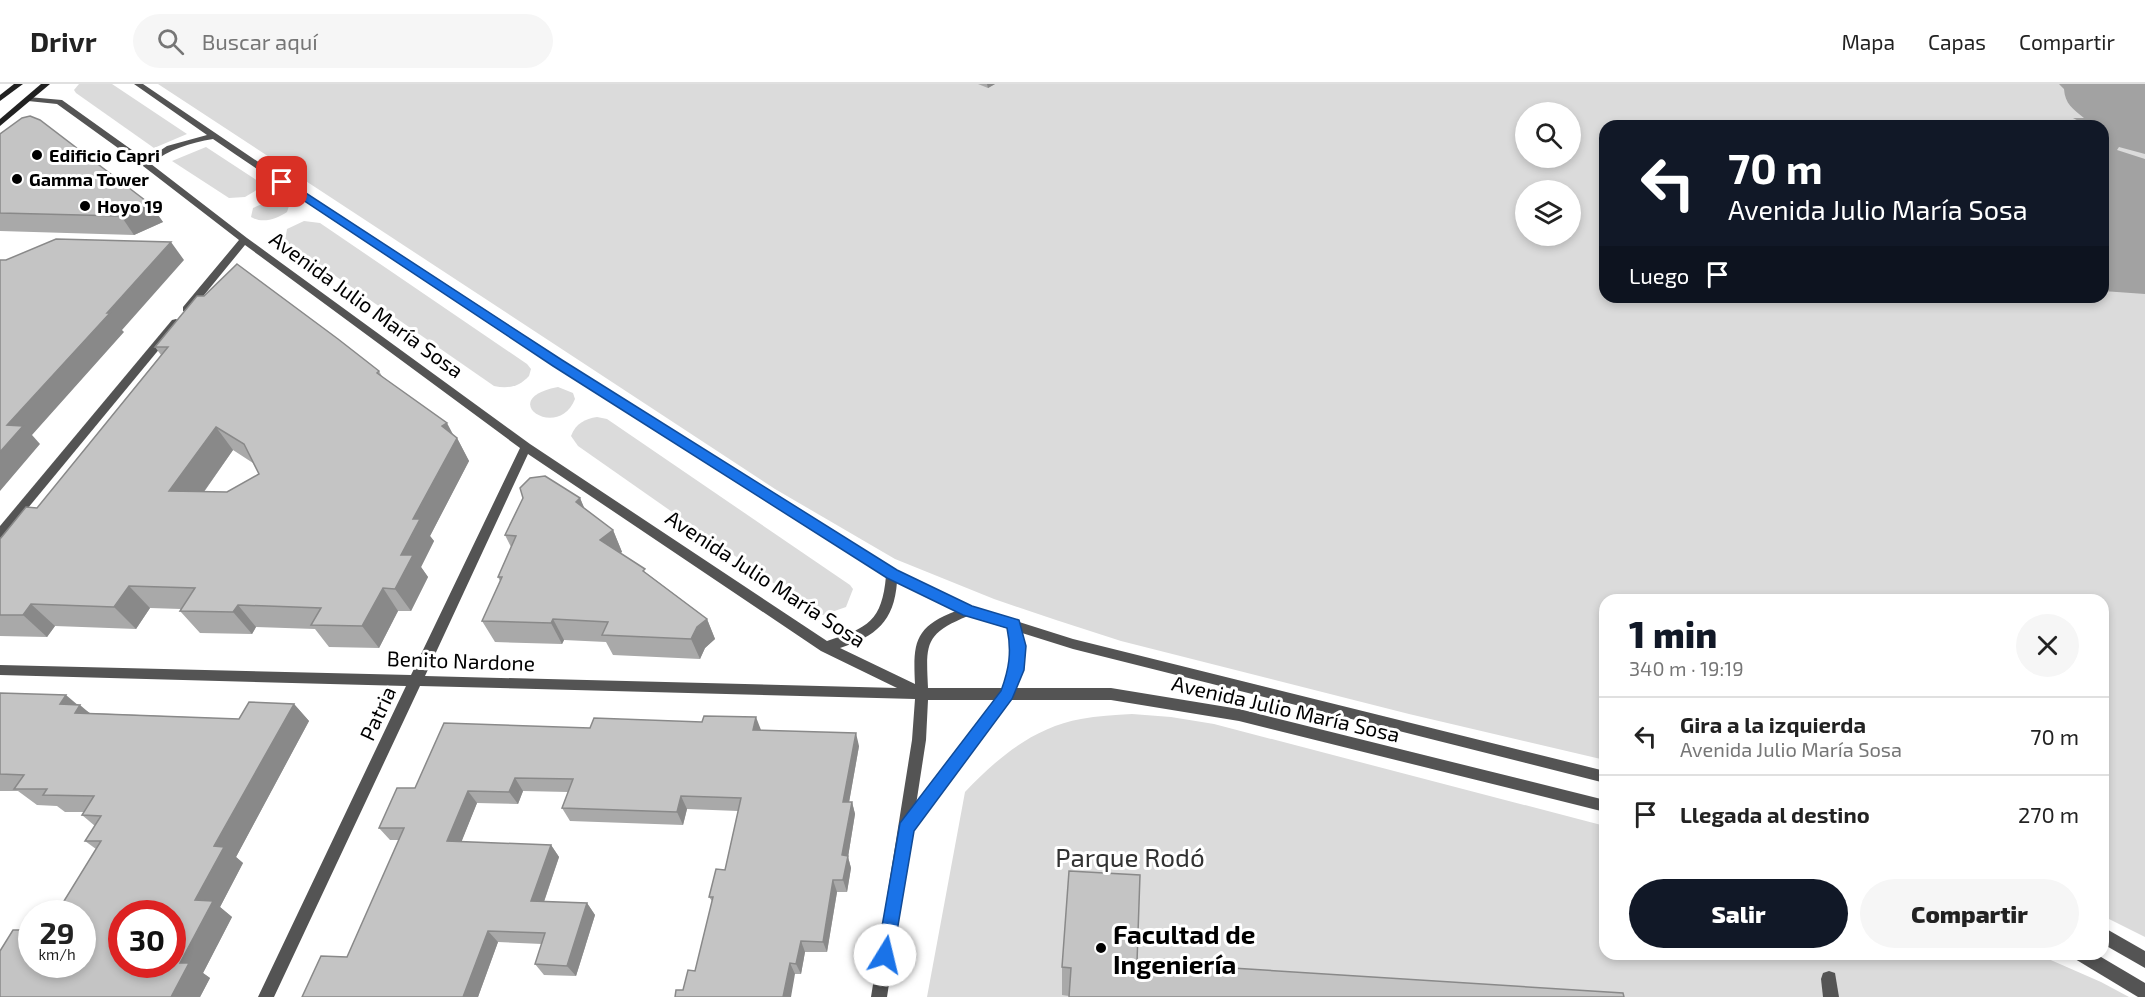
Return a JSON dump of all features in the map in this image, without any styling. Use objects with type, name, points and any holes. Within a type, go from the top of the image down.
[{"type":"main road","points":[[0,99],[19,84]]},
{"type":"main road","points":[[0,123],[46,84]]},
{"type":"street","name":"Avenida Julio María Sosa","points":[[138,84],[548,357],[892,574],[968,611],[1073,644],[1599,776]]},
{"type":"street","name":"Avenida Julio María Sosa","points":[[28,99],[59,102],[146,164],[244,240],[526,447],[826,647],[922,694],[1111,694],[1199,707],[1599,805]]},
{"type":"street","points":[[146,164],[156,155],[173,146],[216,136]]},
{"type":"street","points":[[0,534],[244,240]]},
{"type":"street","name":"Patria","points":[[266,997],[526,447]]},
{"type":"street","points":[[826,647],[855,638],[879,623],[888,609],[892,574]]},
{"type":"street","points":[[879,997],[919,740],[922,694],[920,653],[926,638],[941,623],[968,611]]},
{"type":"street","points":[[906,829],[1007,695],[1016,670],[1018,646],[1014,624]]},
{"type":"street","name":"Benito Nardone","points":[[0,670],[922,694]]},
{"type":"street","points":[[2109,939],[2145,960]]},
{"type":"street","points":[[2090,960],[2145,992]]},
{"type":"street","points":[[1829,979],[1831,997]]},
{"type":"green space","points":[[79,84],[112,84],[187,134],[154,148],[76,93],[74,90]]},
{"type":"green space","points":[[158,84],[2145,84],[2145,937],[2109,919],[2109,594],[1599,594],[1599,759],[1409,714],[1121,641],[994,599],[895,559],[775,489]]},
{"type":"green space","points":[[206,147],[261,183],[260,188],[245,197],[229,198],[172,161]]},
{"type":"green space","points":[[278,200],[290,203],[287,212],[269,220],[251,217],[253,208]]},
{"type":"green space","points":[[304,221],[320,223],[527,364],[531,369],[529,376],[513,386],[494,386],[285,241],[287,229]]},
{"type":"green space","points":[[558,387],[573,393],[575,399],[567,411],[556,417],[536,414],[531,407],[531,400],[540,393]]},
{"type":"green space","points":[[597,417],[607,419],[850,585],[853,589],[846,607],[823,615],[815,612],[578,446],[571,436],[575,428],[585,420]]},
{"type":"green space","name":"Parque Rodó","points":[[1132,714],[1214,724],[1599,824],[1599,960],[2051,960],[2129,997],[927,997],[965,792],[1003,757],[1032,737],[1064,723],[1100,716]]},
{"type":"shaded area","points":[[2059,84],[2145,84],[2145,154],[2119,147],[2117,150],[2145,159],[2145,294],[2109,291],[2109,120],[2073,118],[2084,118],[2070,106],[2064,89]]},
{"type":"building","points":[[30,116],[40,120],[150,204],[121,216],[0,213],[0,134],[22,118]]},
{"type":"building","points":[[56,239],[171,242],[107,313],[110,313],[7,425],[23,426],[0,452],[0,260],[6,260]]},
{"type":"building","points":[[237,264],[338,339],[379,371],[377,373],[447,423],[442,426],[457,438],[413,519],[420,519],[401,555],[413,555],[395,589],[383,588],[362,626],[311,625],[321,608],[238,605],[233,612],[180,611],[195,588],[129,586],[114,607],[31,604],[23,615],[0,615],[0,539],[26,507],[37,508],[168,347],[155,347],[197,296],[204,296]],"holes":[[[216,427],[244,444],[259,474],[227,492],[169,491]]]},
{"type":"building","points":[[545,476],[580,498],[576,502],[613,530],[600,540],[645,569],[643,571],[707,619],[697,627],[691,639],[602,635],[608,622],[553,619],[551,623],[482,621],[502,577],[498,577],[516,536],[505,535],[523,498],[520,488],[530,478]]},
{"type":"building","points":[[0,693],[66,695],[60,704],[80,705],[75,713],[239,719],[249,702],[294,704],[214,846],[224,847],[195,900],[213,901],[186,952],[186,900],[108,900],[108,978],[181,978],[171,997],[0,997],[0,951],[13,930],[18,930],[18,978],[96,978],[96,900],[65,900],[101,841],[85,841],[101,816],[82,815],[94,796],[43,795],[47,789],[14,789],[24,775],[0,774]]},
{"type":"building","points":[[704,716],[756,717],[753,730],[856,733],[843,802],[852,802],[842,855],[848,856],[843,880],[833,880],[823,942],[801,941],[796,964],[790,963],[783,997],[675,997],[676,990],[683,990],[688,970],[695,971],[713,897],[709,897],[716,869],[725,870],[741,798],[681,796],[677,812],[562,808],[573,779],[515,778],[509,792],[468,791],[447,841],[551,845],[531,901],[587,903],[567,966],[535,964],[545,933],[488,931],[463,997],[302,997],[321,956],[347,957],[404,828],[379,828],[397,788],[415,788],[444,723],[590,728],[594,718],[702,722]]},
{"type":"building","points":[[1069,871],[1140,875],[1137,962],[1623,993],[1624,997],[1069,997],[1071,968],[1062,967]]},
{"type":"place","name":"Edificio Capri","points":[[37,155]]},
{"type":"place","name":"Gamma Tower","points":[[17,179]]},
{"type":"place","name":"Hoyo 19","points":[[85,206]]},
{"type":"place","name":"Facultad de Ingeniería","points":[[1101,948]]},
{"type":"route","points":[[282,182],[558,363],[892,574],[968,611],[1014,624],[1018,646],[1016,670],[1007,695],[906,829],[885,955]]}]
